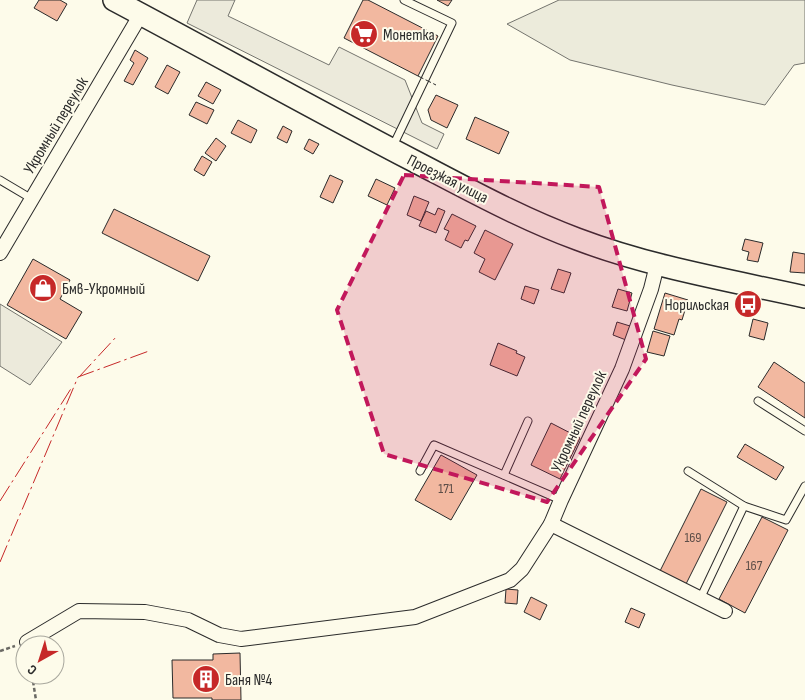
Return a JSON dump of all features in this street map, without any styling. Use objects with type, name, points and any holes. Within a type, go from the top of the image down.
[{"type":"main road","name":"Проезжая улица","points":[[114,0],[391,149],[535,223],[578,240],[657,265],[708,278],[805,297]]},
{"type":"street","name":"Укромный переулок","points":[[0,253],[141,14]]},
{"type":"street","name":"Укромный переулок","points":[[38,635],[79,611],[144,612],[188,620],[219,635],[241,639],[415,617],[510,580],[522,569],[552,524],[561,500],[622,368],[651,289],[657,265]]},
{"type":"street","points":[[552,524],[700,600],[725,610]]},
{"type":"lane","points":[[391,149],[452,23],[404,0]]},
{"type":"lane","points":[[0,180],[32,199]]},
{"type":"lane","points":[[758,401],[805,431]]},
{"type":"lane","points":[[504,475],[528,421]]},
{"type":"lane","points":[[420,472],[434,445],[561,500]]},
{"type":"lane","points":[[688,471],[744,506],[786,520],[805,486]]},
{"type":"lane","points":[[700,600],[744,506]]},
{"type":"path","points":[[34,685],[36,700]]},
{"type":"highlighted area","points":[[404,175],[599,187],[646,359],[547,502],[384,454],[337,310]]},
{"type":"shaded area","points":[[197,0],[235,0],[228,16],[329,65],[339,47],[405,80],[422,123],[444,134],[437,149],[187,23]]},
{"type":"shaded area","points":[[559,0],[805,0],[805,63],[794,65],[765,105],[570,60],[507,24]]},
{"type":"shaded area","points":[[0,304],[62,342],[30,385],[0,366]]},
{"type":"building","points":[[39,0],[60,0],[67,4],[57,21],[34,8]]},
{"type":"building","points":[[363,0],[368,0],[438,36],[418,76],[344,38]]},
{"type":"building","points":[[437,0],[452,0],[448,6]]},
{"type":"building","points":[[135,50],[148,58],[133,85],[124,81],[134,63],[130,60]]},
{"type":"building","points":[[167,65],[180,72],[168,94],[155,87]]},
{"type":"building","points":[[206,82],[221,90],[213,104],[198,96]]},
{"type":"building","points":[[436,95],[458,105],[447,128],[431,120],[428,110]]},
{"type":"building","points":[[196,102],[214,110],[207,124],[189,115]]},
{"type":"building","points":[[475,117],[509,132],[499,154],[466,139]]},
{"type":"building","points":[[238,120],[257,130],[251,143],[231,133]]},
{"type":"building","points":[[283,126],[292,131],[287,143],[277,138]]},
{"type":"building","points":[[216,138],[226,146],[216,161],[205,153]]},
{"type":"building","points":[[309,139],[319,144],[313,154],[304,149]]},
{"type":"building","points":[[202,156],[212,162],[204,176],[194,170]]},
{"type":"building","points":[[330,175],[343,181],[333,203],[320,197]]},
{"type":"building","points":[[376,179],[395,188],[387,205],[368,196]]},
{"type":"building","points":[[414,196],[429,202],[421,221],[407,215]]},
{"type":"building","points":[[438,208],[445,211],[436,233],[419,226],[426,211],[435,215]]},
{"type":"building","points":[[114,209],[210,256],[198,281],[102,233]]},
{"type":"building","points":[[452,214],[476,226],[468,241],[465,240],[461,248],[445,240],[449,231],[444,229]]},
{"type":"building","points":[[485,230],[513,244],[495,280],[479,272],[485,259],[474,253]]},
{"type":"building","points":[[745,239],[763,243],[758,262],[747,260],[749,252],[742,250]]},
{"type":"building","points":[[793,252],[805,254],[805,273],[790,272]]},
{"type":"building","points":[[33,259],[70,280],[60,299],[82,312],[66,339],[7,305]]},
{"type":"building","points":[[558,269],[571,273],[564,293],[551,289]]},
{"type":"building","points":[[525,286],[539,290],[534,304],[521,299]]},
{"type":"building","points":[[618,289],[632,293],[627,311],[612,307]]},
{"type":"building","points":[[665,293],[688,300],[682,320],[679,319],[674,335],[654,329]]},
{"type":"building","points":[[753,319],[768,323],[764,340],[749,336]]},
{"type":"building","points":[[617,322],[630,326],[626,340],[613,335]]},
{"type":"building","points":[[653,331],[670,336],[664,356],[647,352]]},
{"type":"building","points":[[498,343],[517,351],[516,353],[525,357],[517,376],[490,365]]},
{"type":"building","points":[[774,362],[805,383],[805,418],[758,387]]},
{"type":"building","points":[[551,423],[580,438],[560,479],[531,465]]},
{"type":"building","points":[[745,444],[784,467],[776,480],[737,457]]},
{"type":"building","points":[[441,455],[477,475],[451,520],[415,500]]},
{"type":"building","points":[[701,489],[727,502],[686,584],[660,571]]},
{"type":"building","points":[[762,517],[788,530],[745,613],[719,599]]},
{"type":"building","points":[[506,589],[518,590],[517,604],[505,603]]},
{"type":"building","points":[[531,597],[547,605],[540,620],[524,612]]},
{"type":"building","points":[[631,608],[645,614],[639,628],[625,622]]},
{"type":"building","name":"Баня №4","points":[[240,653],[241,700],[173,698],[172,660],[213,660],[213,654]]},
{"type":"fence","points":[[418,76],[436,85]]},
{"type":"power","points":[[79,377],[117,336]]},
{"type":"power","points":[[0,562],[78,377],[149,351]]},
{"type":"power","points":[[0,501],[72,387]]},
{"type":"place","name":"Монетка","points":[[364,34]]},
{"type":"place","name":"Бмв-Укромный","points":[[43,288]]},
{"type":"place","name":"Норильская","points":[[748,304]]},
{"type":"place","name":"Баня №4","points":[[206,679]]}]
